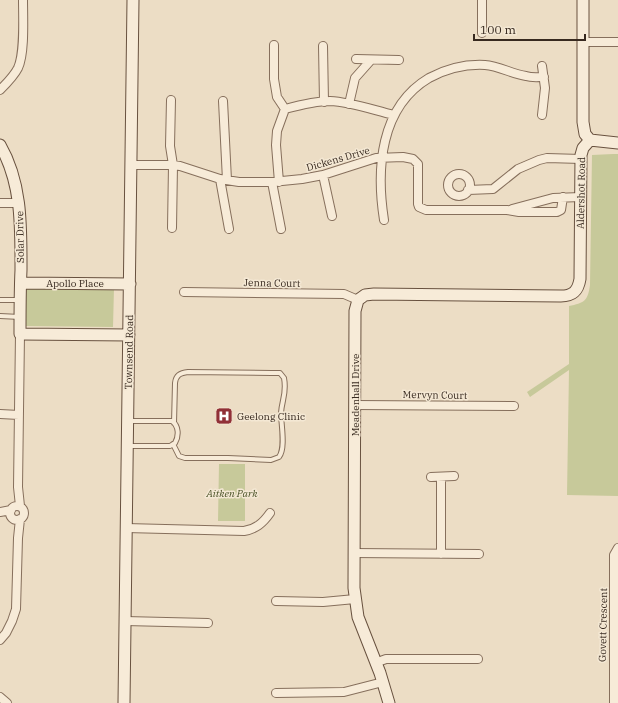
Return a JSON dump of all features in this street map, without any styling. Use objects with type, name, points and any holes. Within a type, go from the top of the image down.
[{"type":"street","points":[[0,90],[6,85],[18,68],[22,48],[23,0]]},
{"type":"street","name":"Townsend Road","points":[[124,703],[133,0]]},
{"type":"street","points":[[482,0],[482,33]]},
{"type":"street","points":[[583,0],[583,122],[585,134],[590,140],[618,143]]},
{"type":"street","points":[[583,42],[618,42]]},
{"type":"street","points":[[274,44],[274,79],[277,97],[285,109]]},
{"type":"street","points":[[323,46],[324,102]]},
{"type":"street","points":[[356,59],[399,60]]},
{"type":"street","points":[[349,104],[355,78],[371,60]]},
{"type":"street","points":[[384,220],[380,185],[382,157],[387,135],[394,116],[404,99],[413,90],[436,74],[450,69],[485,65],[526,76],[544,77]]},
{"type":"street","points":[[542,66],[545,88],[542,115]]},
{"type":"street","points":[[171,100],[170,146],[173,165],[172,228]]},
{"type":"street","points":[[285,109],[308,103],[332,101],[394,116]]},
{"type":"street","points":[[223,102],[223,179],[229,230]]},
{"type":"street","points":[[281,230],[275,182],[276,145],[277,131],[285,109]]},
{"type":"street","name":"Aldershot Road","points":[[358,300],[365,295],[374,294],[566,296],[574,294],[579,288],[580,279],[581,159],[582,151],[590,140]]},
{"type":"street","name":"Solar Drive","points":[[0,144],[11,168],[20,204],[20,334]]},
{"type":"street","name":"Dickens Drive","points":[[131,164],[173,165],[223,179],[252,182],[275,182],[323,175],[382,157],[403,157],[413,158],[416,161],[418,169],[418,204],[422,209],[559,212],[562,207],[563,197]]},
{"type":"street","points":[[468,190],[493,189],[518,169],[539,160],[547,158],[581,159]]},
{"type":"street","points":[[323,175],[332,216]]},
{"type":"street","name":"Dickens Drive","points":[[507,210],[547,199],[581,197]]},
{"type":"street","points":[[0,203],[20,204]]},
{"type":"street","points":[[532,203],[532,212]]},
{"type":"street","name":"Apollo Place","points":[[20,283],[130,284]]},
{"type":"street","name":"Jenna Court","points":[[184,292],[344,294],[358,300]]},
{"type":"street","name":"Meadenhall Drive","points":[[358,300],[355,311],[353,575],[355,599],[363,632],[389,703]]},
{"type":"street","points":[[0,640],[12,622],[16,609],[18,538],[15,513],[18,487],[20,334],[129,335]]},
{"type":"street","name":"Mervyn Court","points":[[355,405],[514,406]]},
{"type":"street","points":[[0,414],[19,415]]},
{"type":"street","points":[[441,554],[442,476]]},
{"type":"street","points":[[431,477],[454,476]]},
{"type":"street","points":[[0,512],[15,513]]},
{"type":"street","points":[[126,528],[244,531],[257,527],[270,513]]},
{"type":"street","name":"Govett Crescent","points":[[614,703],[614,555],[618,548]]},
{"type":"street","points":[[353,553],[479,554]]},
{"type":"street","points":[[276,601],[323,602],[355,599]]},
{"type":"street","points":[[125,621],[208,623]]},
{"type":"street","points":[[375,663],[386,659],[478,659]]},
{"type":"street","points":[[276,693],[344,692],[382,682]]},
{"type":"street","points":[[0,697],[7,703]]},
{"type":"lane","points":[[0,300],[20,300]]},
{"type":"lane","points":[[0,316],[20,317]]},
{"type":"lane","points":[[128,446],[163,446],[173,444],[177,440],[178,434],[174,423],[176,379],[180,373],[280,373],[284,378],[286,392],[282,411],[283,450],[276,459],[182,458],[176,453],[173,444]]},
{"type":"lane","points":[[128,422],[168,421],[174,423]]},
{"type":"green space","points":[[618,154],[618,496],[567,495],[569,370],[530,397],[527,392],[569,364],[569,306],[578,304],[586,298],[590,285],[592,155]]},
{"type":"green space","points":[[26,286],[114,288],[113,327],[25,326]]},
{"type":"green space","name":"Aitken Park","points":[[219,464],[245,464],[245,521],[218,521]]},
{"type":"place","name":"Geelong Clinic","points":[[224,416]]}]
